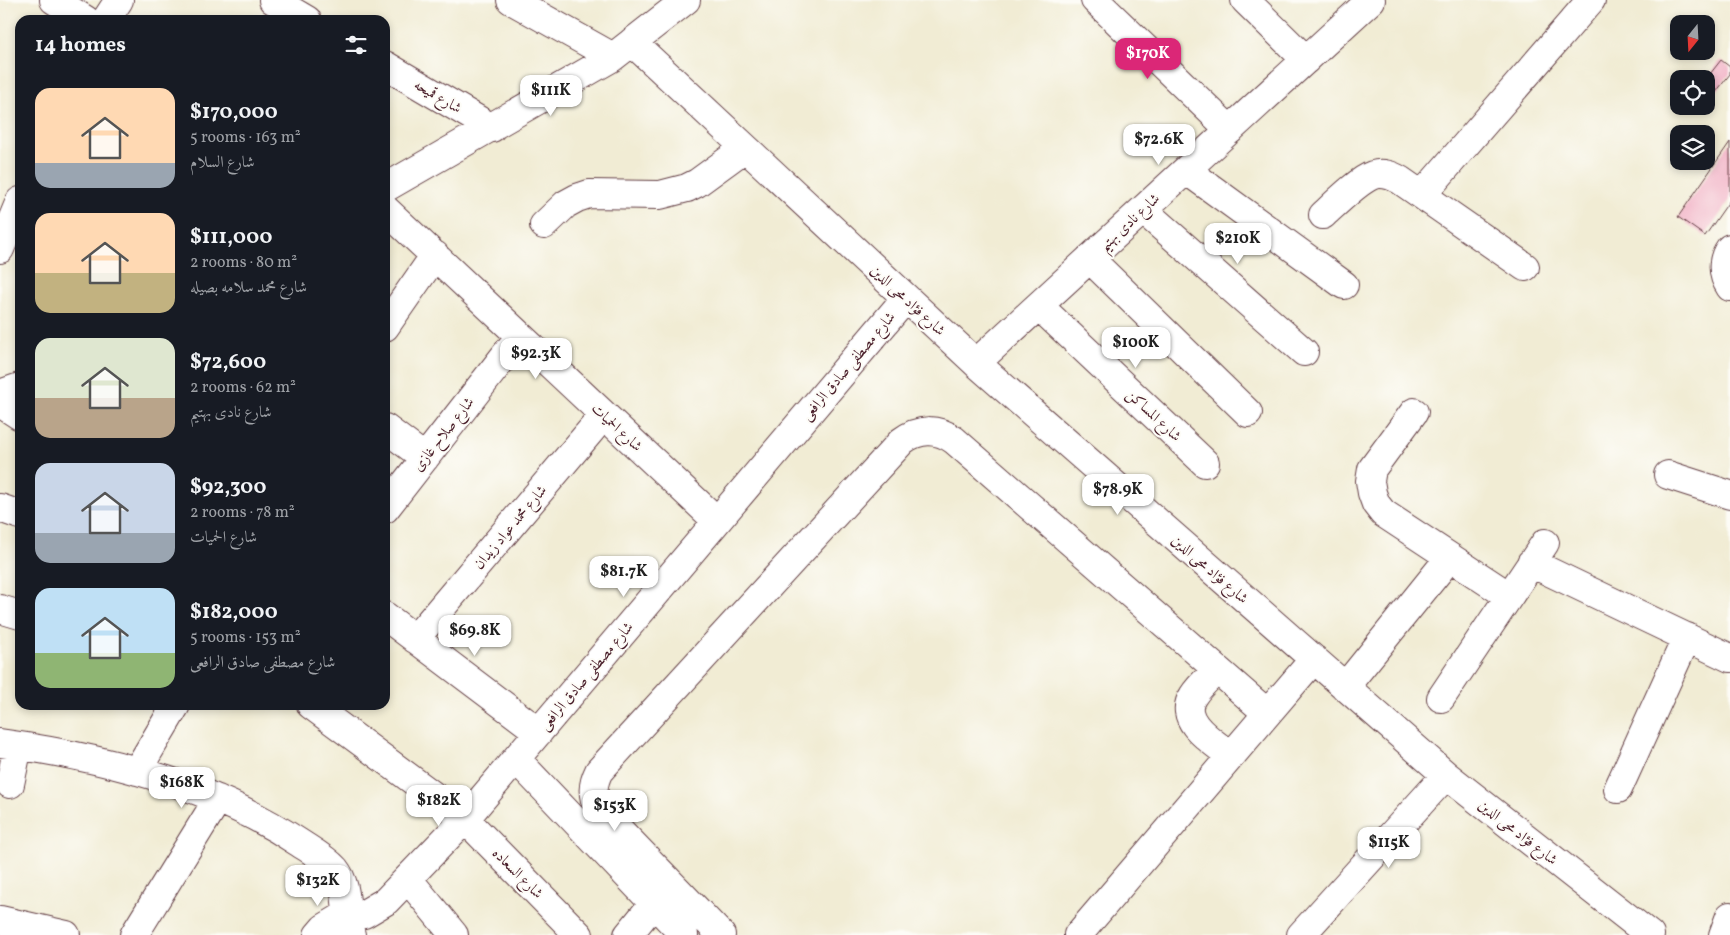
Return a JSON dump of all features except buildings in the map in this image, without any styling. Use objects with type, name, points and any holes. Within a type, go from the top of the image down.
[{"type":"street","points":[[54,0],[78,15]]},
{"type":"street","points":[[109,15],[119,0]]},
{"type":"street","points":[[273,0],[298,15]]},
{"type":"street","name":"شارع فؤاد محى الدين","points":[[511,0],[622,49],[745,148],[976,364],[1446,775],[1650,935]]},
{"type":"street","points":[[390,185],[492,128],[622,49],[686,0]]},
{"type":"street","points":[[1095,0],[1230,130]]},
{"type":"street","points":[[1245,0],[1306,60]]},
{"type":"street","name":"شارع نادى بهتيم","points":[[976,364],[1371,0]]},
{"type":"street","points":[[1422,195],[1591,0]]},
{"type":"street","name":"شارع قميحه","points":[[390,68],[492,128]]},
{"type":"street","points":[[544,226],[566,204],[588,194],[660,195],[686,188],[745,148]]},
{"type":"street","points":[[1186,170],[1344,285]]},
{"type":"street","points":[[1323,214],[1373,175],[1391,175],[1525,267]]},
{"type":"street","points":[[1143,210],[1304,352]]},
{"type":"street","points":[[0,249],[15,213]]},
{"type":"street","name":"شارع الحميات","points":[[390,214],[717,521]]},
{"type":"street","points":[[1730,248],[1724,259],[1723,268],[1724,276],[1730,287]]},
{"type":"street","points":[[390,320],[435,255]]},
{"type":"street","points":[[1090,259],[1248,413]]},
{"type":"street","name":"شارع مصطفى صادق الرافعى","points":[[318,935],[332,923],[349,925],[364,914],[380,907],[465,819],[906,298]]},
{"type":"street","name":"شارع المساكن","points":[[1038,306],[1205,463]]},
{"type":"street","name":"شارع صلاح غازى","points":[[390,503],[520,336]]},
{"type":"street","points":[[0,394],[15,389]]},
{"type":"street","points":[[0,403],[15,413]]},
{"type":"street","points":[[1414,412],[1372,470],[1372,493],[1376,504],[1383,513],[1509,596]]},
{"type":"street","name":"شارع محمد عواد زيدان","points":[[415,639],[604,415]]},
{"type":"street","points":[[721,935],[598,808],[592,790],[594,780],[612,756],[902,440],[910,435],[928,430],[946,434],[954,440],[1267,713]]},
{"type":"street","points":[[390,432],[425,458]]},
{"type":"street","points":[[1668,474],[1730,495]]},
{"type":"street","points":[[0,508],[15,512]]},
{"type":"street","points":[[1441,698],[1538,553],[1687,637],[1730,658]]},
{"type":"street","points":[[1345,687],[1450,557]]},
{"type":"street","points":[[0,609],[15,614]]},
{"type":"street","points":[[390,620],[539,732]]},
{"type":"street","points":[[1618,789],[1687,637]]},
{"type":"street","points":[[1078,935],[1314,659]]},
{"type":"street","points":[[1217,670],[1193,696],[1190,704],[1190,713],[1192,721],[1197,728],[1231,756]]},
{"type":"street","points":[[137,771],[173,710]]},
{"type":"street","name":"شارع السعاده","points":[[318,710],[465,819],[579,935]]},
{"type":"street","points":[[10,784],[9,744],[60,752],[137,771],[218,799],[287,835],[323,859],[335,870],[343,884],[349,925]]},
{"type":"street","points":[[516,759],[684,935]]},
{"type":"street","points":[[1301,935],[1446,775]]},
{"type":"street","points":[[137,934],[218,799]]},
{"type":"street","points":[[408,879],[454,935]]},
{"type":"street","points":[[628,935],[654,903]]},
{"type":"street","points":[[1723,935],[1730,916]]},
{"type":"street","points":[[0,920],[29,931],[66,935]]}]
